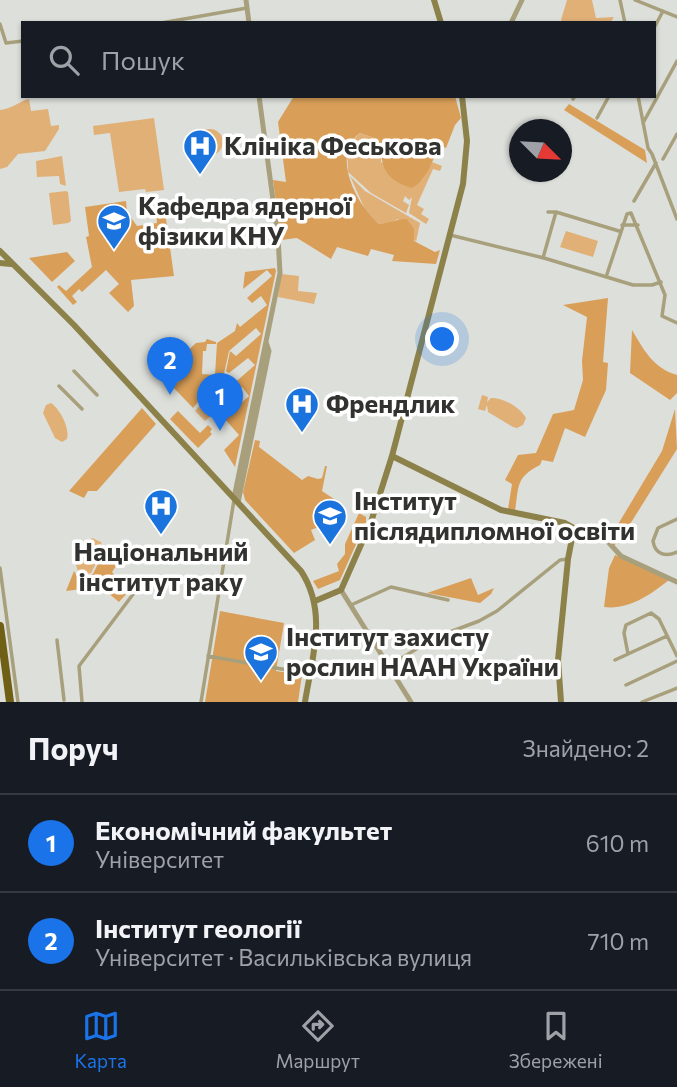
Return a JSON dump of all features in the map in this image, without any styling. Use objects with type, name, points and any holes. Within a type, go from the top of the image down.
[{"type":"highway","points":[[0,626],[10,702]]},
{"type":"main road","points":[[434,0],[440,21]]},
{"type":"main road","points":[[315,601],[341,590],[371,522],[392,456],[463,184],[467,124],[462,98]]},
{"type":"main road","points":[[0,252],[301,571],[315,601],[316,635],[305,702]]},
{"type":"main road","points":[[0,252],[74,325],[234,501]]},
{"type":"main road","points":[[0,263],[11,264]]},
{"type":"main road","points":[[392,456],[500,510],[565,523],[574,528],[568,559],[558,660],[561,702]]},
{"type":"street","points":[[246,0],[249,21]]},
{"type":"street","points":[[512,21],[522,0]]},
{"type":"street","points":[[620,0],[625,21]]},
{"type":"street","points":[[635,0],[676,15]]},
{"type":"street","points":[[172,21],[247,8]]},
{"type":"street","points":[[656,24],[663,11]]},
{"type":"street","points":[[0,24],[6,43],[21,41]]},
{"type":"street","points":[[643,123],[677,61]]},
{"type":"street","points":[[201,702],[234,501],[269,351],[266,342],[280,266],[259,98]]},
{"type":"street","points":[[597,118],[608,98]]},
{"type":"street","points":[[638,98],[648,148],[677,219]]},
{"type":"street","points":[[663,159],[677,134]]},
{"type":"street","points":[[634,201],[656,163]]},
{"type":"street","points":[[548,212],[620,231]]},
{"type":"street","points":[[543,258],[556,212]]},
{"type":"street","points":[[606,277],[622,225],[627,214],[633,214],[665,295],[662,316],[677,323]]},
{"type":"street","points":[[622,225],[638,225]]},
{"type":"street","points":[[450,235],[644,286],[660,282]]},
{"type":"street","points":[[74,371],[97,395]]},
{"type":"street","points":[[60,386],[82,409]]},
{"type":"street","points":[[677,519],[659,528],[653,541],[656,550],[663,554],[677,552]]},
{"type":"street","points":[[574,528],[591,527],[621,556],[677,582]]},
{"type":"street","points":[[389,666],[435,638],[497,611],[560,559],[568,559]]},
{"type":"street","points":[[0,568],[18,702]]},
{"type":"street","points":[[82,702],[79,666],[140,585]]},
{"type":"street","points":[[351,605],[391,587],[448,600]]},
{"type":"street","points":[[341,590],[411,702]]},
{"type":"street","points":[[626,685],[677,659],[667,636],[651,613],[626,625],[624,633],[628,654]]},
{"type":"street","points":[[615,660],[667,636]]},
{"type":"street","points":[[57,640],[64,700]]},
{"type":"street","points":[[208,656],[310,674]]},
{"type":"street","points":[[642,702],[677,688]]},
{"type":"shaded area","points":[[567,0],[592,0],[596,18],[614,17],[611,21],[561,20]]},
{"type":"shaded area","points":[[293,98],[456,98],[461,118],[455,125],[446,148],[439,145],[426,175],[412,188],[387,173],[382,161],[381,145],[374,138],[360,133],[351,142],[347,154],[347,166],[355,193],[371,216],[379,224],[407,219],[414,229],[414,241],[435,252],[440,250],[436,264],[392,261],[394,255],[371,249],[368,256],[337,247],[331,259],[297,238],[281,240],[273,180],[286,182],[278,122]]},
{"type":"shaded area","points":[[29,99],[31,111],[48,109],[51,126],[59,125],[59,129],[45,151],[18,154],[7,167],[0,169],[0,110]]},
{"type":"shaded area","points":[[569,104],[645,150],[647,163],[564,110]]},
{"type":"shaded area","points":[[154,118],[164,190],[119,192],[110,133],[94,135],[93,126]]},
{"type":"shaded area","points":[[210,129],[219,133],[223,142],[219,151],[210,155],[201,151],[197,142],[201,133]]},
{"type":"shaded area","points":[[360,133],[374,138],[381,145],[381,162],[422,180],[432,162],[442,166],[440,171],[433,169],[417,205],[424,209],[421,214],[429,219],[426,224],[409,213],[412,197],[409,200],[405,196],[403,201],[409,205],[406,213],[371,193],[348,172],[347,146]]},
{"type":"shaded area","points":[[62,156],[66,186],[60,184],[59,176],[37,177],[36,161]]},
{"type":"shaded area","points":[[350,176],[365,191],[420,223],[416,242],[398,219],[379,224],[367,214]]},
{"type":"shaded area","points":[[66,191],[71,221],[53,225],[49,193]]},
{"type":"shaded area","points":[[126,201],[127,212],[137,226],[157,223],[158,206],[164,205],[174,276],[131,280],[134,306],[128,312],[109,293],[119,284],[106,270],[82,292],[79,289],[72,296],[77,302],[73,305],[57,287],[59,285],[66,291],[92,267],[86,237],[89,236],[85,207]]},
{"type":"shaded area","points":[[566,231],[598,241],[593,257],[560,247]]},
{"type":"shaded area","points":[[67,252],[75,261],[52,282],[29,258]]},
{"type":"shaded area","points":[[275,268],[235,467],[224,450],[239,435],[224,418],[249,396],[242,387],[235,392],[231,386],[255,365],[248,358],[229,373],[226,371],[230,351],[236,356],[261,334],[256,328],[229,351],[223,378],[198,392],[198,402],[193,408],[173,387],[184,376],[175,363],[196,343],[205,342],[207,339],[216,344],[207,344],[206,351],[203,351],[202,374],[215,375],[217,343],[235,331],[237,323],[240,327],[267,305],[261,296],[252,303],[247,298],[272,276],[267,270],[243,289],[245,272]]},
{"type":"shaded area","points":[[281,274],[299,276],[298,291],[317,293],[314,304],[278,297]]},
{"type":"shaded area","points":[[608,298],[603,362],[608,363],[606,390],[585,437],[565,428],[553,462],[542,460],[540,465],[526,474],[518,490],[515,511],[508,509],[512,484],[505,480],[518,455],[536,453],[553,414],[574,410],[583,380],[582,361],[587,317],[563,305]]},
{"type":"shaded area","points":[[632,330],[655,363],[677,375],[677,393],[670,400],[630,373]]},
{"type":"shaded area","points":[[223,382],[232,394],[213,410],[215,412],[205,421],[195,411],[202,403],[203,394]]},
{"type":"shaded area","points":[[482,395],[488,397],[487,402],[496,398],[516,407],[526,418],[523,425],[513,427],[488,412],[487,405],[485,411],[478,409]]},
{"type":"shaded area","points":[[51,403],[66,424],[68,435],[62,442],[55,438],[43,413],[46,405]]},
{"type":"shaded area","points":[[142,408],[156,424],[97,491],[88,491],[84,498],[69,491]]},
{"type":"shaded area","points":[[675,409],[677,449],[613,547],[608,541],[662,451]]},
{"type":"shaded area","points":[[178,411],[200,433],[208,425],[212,429],[212,434],[198,448],[170,419]]},
{"type":"shaded area","points":[[255,440],[260,441],[259,447],[302,480],[308,476],[322,478],[327,466],[322,491],[334,499],[328,513],[317,516],[321,526],[311,530],[315,540],[294,553],[245,500],[243,492]]},
{"type":"shaded area","points":[[359,513],[366,517],[366,522],[340,580],[318,589],[313,581],[339,571],[337,564],[345,554],[345,544]]},
{"type":"shaded area","points":[[92,538],[101,542],[103,549],[91,573],[84,574],[78,571],[76,565]]},
{"type":"shaded area","points":[[106,547],[118,563],[112,572],[129,591],[119,602],[90,578],[81,579],[82,589],[66,591],[74,571],[77,576],[93,574]]},
{"type":"shaded area","points":[[615,555],[669,580],[631,604],[604,607],[609,568]]},
{"type":"shaded area","points":[[471,578],[478,595],[494,588],[480,603],[427,593]]},
{"type":"shaded area","points":[[220,611],[284,623],[276,671],[302,675],[298,702],[205,702]]},
{"type":"place","name":"Клініка Феськова","points":[[200,176]]},
{"type":"place","name":"Кафедра ядерної фізики КНУ","points":[[114,251]]},
{"type":"place","name":"Інститут геології","points":[[170,395]]},
{"type":"place","name":"Економічний факультет","points":[[220,431]]},
{"type":"place","name":"Френдлик","points":[[302,434]]},
{"type":"place","name":"Національний інститут раку","points":[[161,536]]},
{"type":"place","name":"Інститут післядипломної освіти","points":[[330,546]]},
{"type":"place","name":"Інститут захисту рослин НААН України","points":[[261,682]]}]
